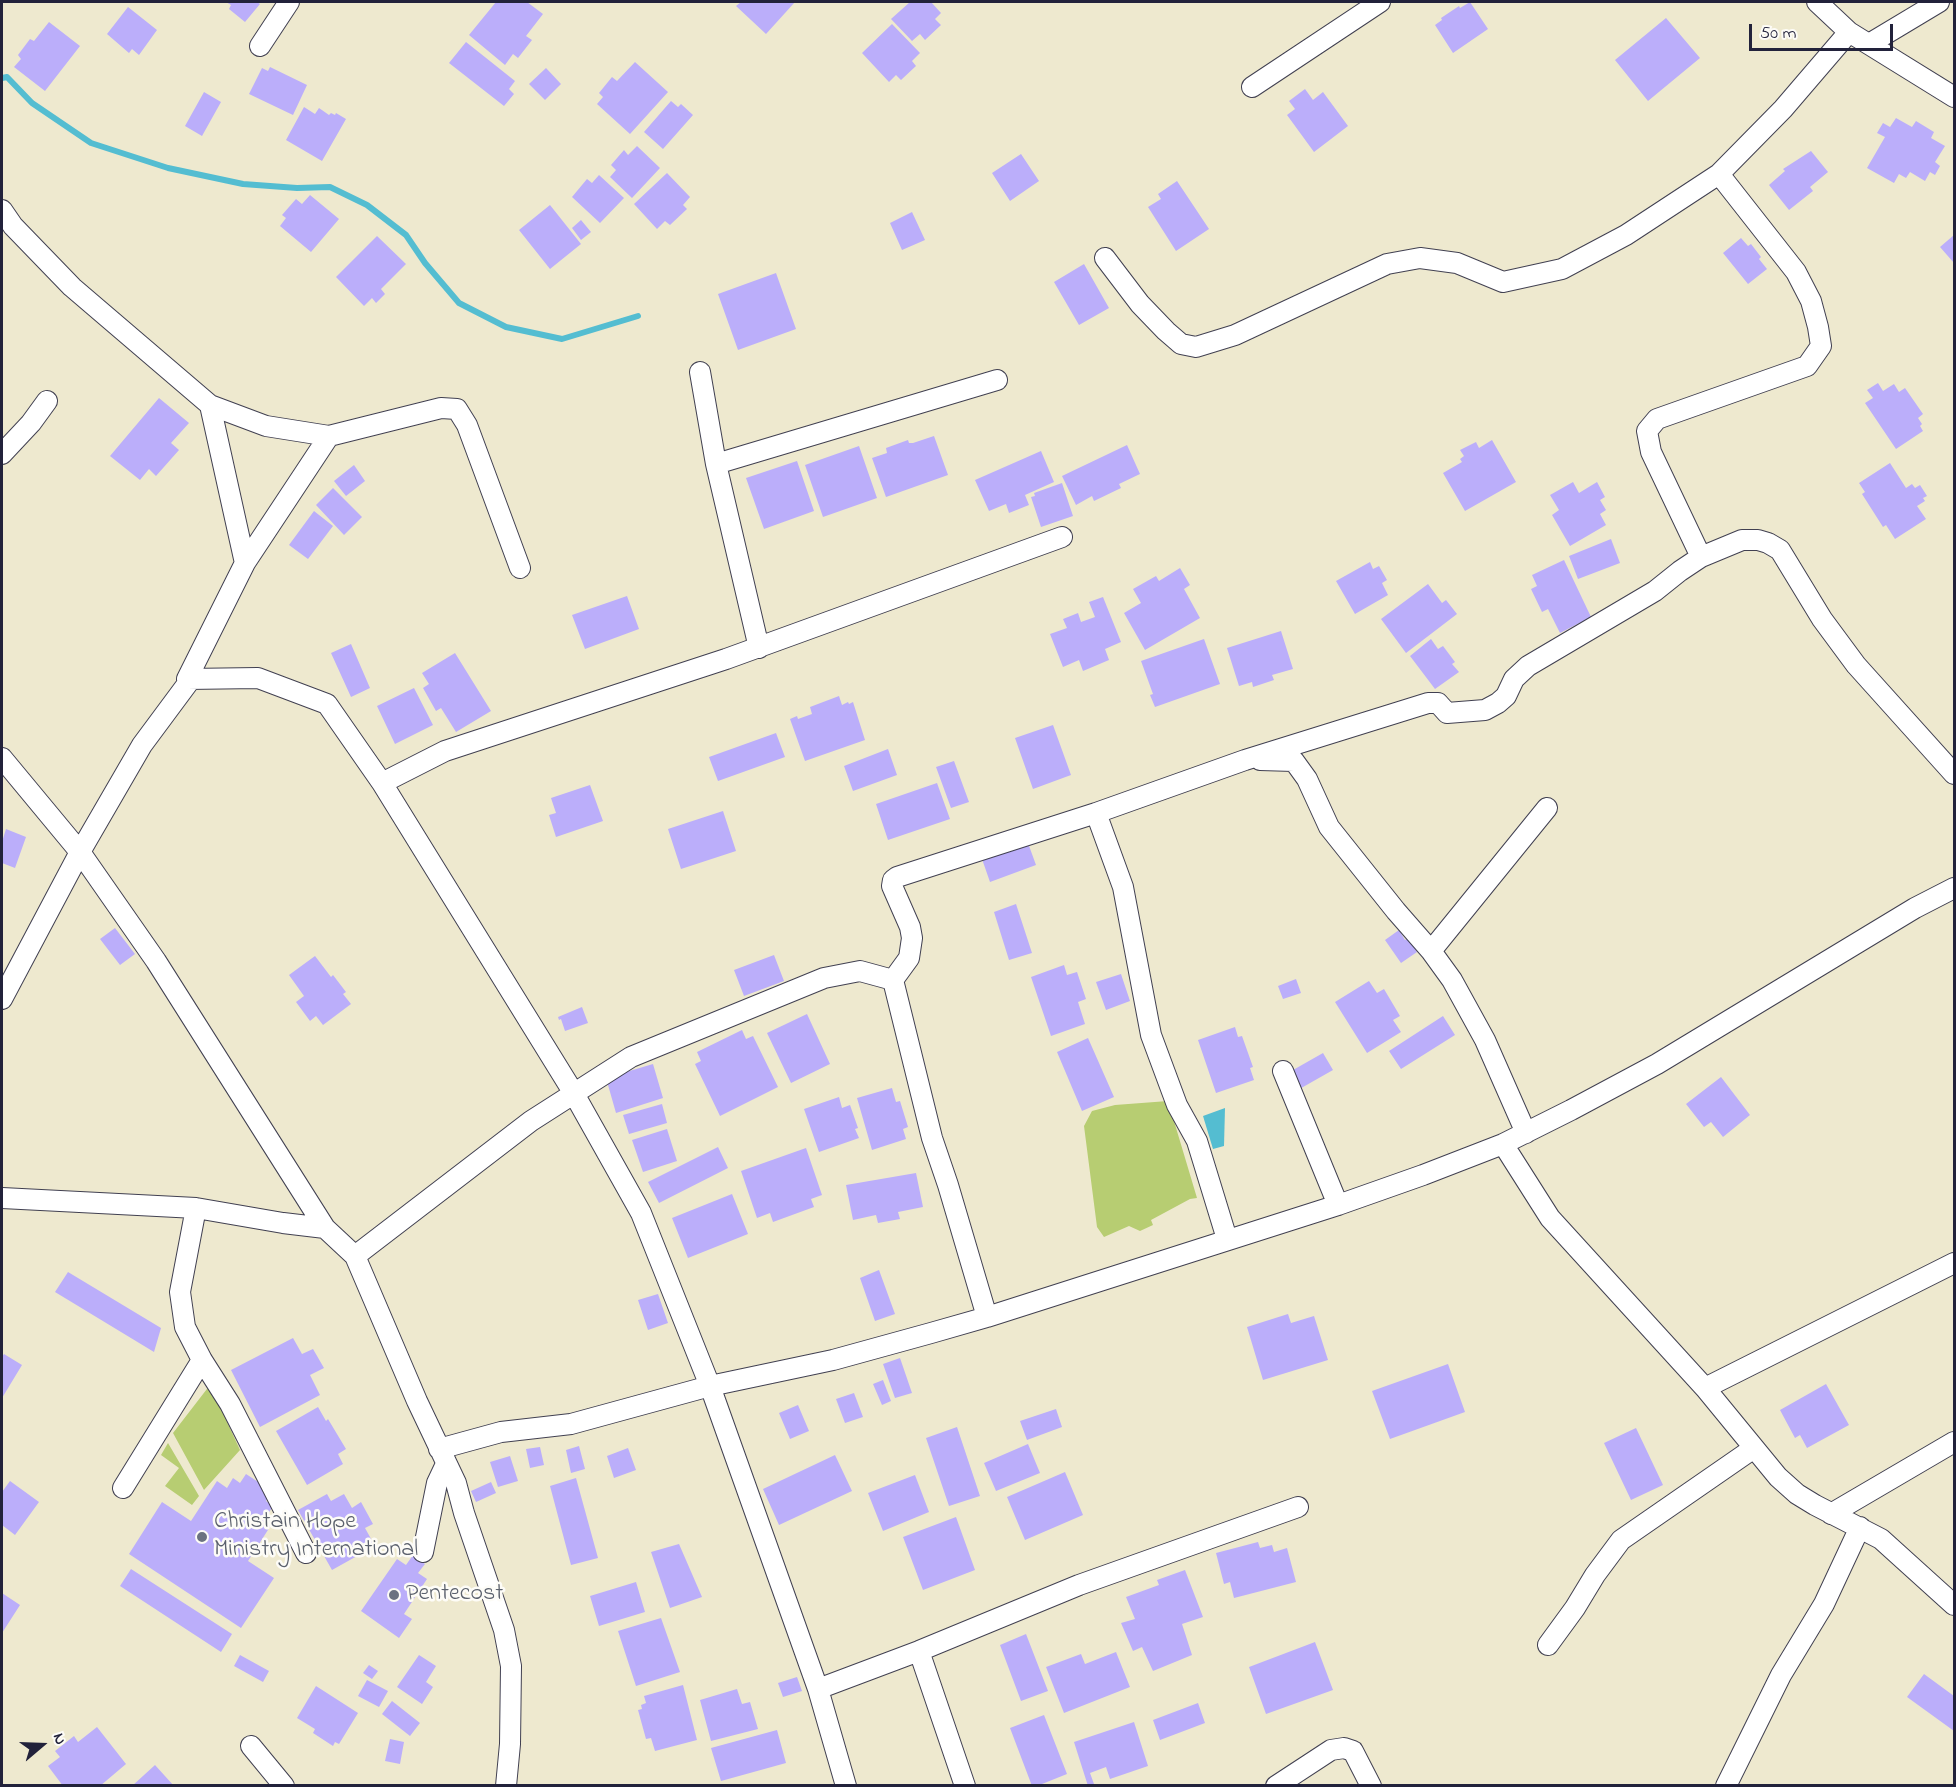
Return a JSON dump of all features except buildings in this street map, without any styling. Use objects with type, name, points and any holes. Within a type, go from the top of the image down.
[{"type":"street","points":[[260,46],[289,2]]},
{"type":"street","points":[[1252,87],[1380,2]]},
{"type":"street","points":[[1817,2],[1849,32],[1954,97]]},
{"type":"street","points":[[1869,44],[1939,2]]},
{"type":"street","points":[[1106,258],[1140,304],[1166,331],[1181,344],[1196,347],[1235,335],[1363,273],[1387,264],[1420,258],[1457,263],[1503,282],[1562,269],[1626,235],[1719,174],[1783,109],[1849,32]]},
{"type":"street","points":[[1701,557],[1651,452],[1647,431],[1657,418],[1807,366],[1821,346],[1811,301],[1796,272],[1719,174]]},
{"type":"street","points":[[2,210],[13,226],[72,287],[210,405],[266,426],[329,436],[441,408],[457,409],[467,425],[520,568]]},
{"type":"street","points":[[700,372],[716,464],[759,648]]},
{"type":"street","points":[[716,464],[997,380]]},
{"type":"street","points":[[2,454],[31,423],[47,401]]},
{"type":"street","points":[[210,405],[245,563]]},
{"type":"street","points":[[2,999],[80,852],[142,745],[188,683],[187,679],[245,563],[329,436]]},
{"type":"street","points":[[382,783],[445,751],[759,648],[1062,537]]},
{"type":"street","points":[[987,1317],[932,1138],[893,980],[909,958],[912,938],[910,927],[892,886],[893,880],[1096,813],[1245,760],[1428,703],[1438,703],[1447,713],[1485,710],[1506,696],[1520,672],[1655,591],[1701,557],[1742,540],[1758,540],[1780,550],[1822,619],[1856,665],[1954,774]]},
{"type":"street","points":[[187,679],[258,678],[327,704],[382,783],[573,1092],[641,1213],[710,1386],[818,1689],[846,1785]]},
{"type":"street","points":[[2,758],[80,852],[156,961],[325,1228],[355,1256],[456,1483],[504,1630],[511,1666],[510,1744],[506,1785]]},
{"type":"street","points":[[1245,760],[1294,761],[1307,778],[1329,826],[1452,980],[1485,1040],[1526,1133]]},
{"type":"street","points":[[1431,951],[1547,808]]},
{"type":"street","points":[[1096,813],[1123,887],[1151,1035],[1177,1105],[1197,1141],[1227,1239]]},
{"type":"street","points":[[443,1457],[501,1432],[571,1424],[710,1386],[833,1360],[987,1317],[1423,1175],[1503,1144],[1657,1064],[1915,908],[1954,888]]},
{"type":"street","points":[[355,1256],[494,1148],[573,1092],[631,1057],[824,978],[860,972],[893,980]]},
{"type":"street","points":[[1283,1071],[1338,1204]]},
{"type":"street","points":[[1503,1144],[1550,1218],[1705,1388],[1778,1477],[1797,1494],[1881,1539],[1954,1605]]},
{"type":"street","points":[[2,1198],[196,1208],[325,1228]]},
{"type":"street","points":[[196,1208],[180,1292],[185,1328],[230,1404],[306,1553]]},
{"type":"street","points":[[1705,1388],[1954,1263]]},
{"type":"street","points":[[123,1488],[202,1360]]},
{"type":"street","points":[[1832,1514],[1954,1442]]},
{"type":"street","points":[[1548,1644],[1621,1540],[1754,1448]]},
{"type":"street","points":[[423,1552],[443,1457]]},
{"type":"street","points":[[818,1689],[919,1651],[1079,1585],[1298,1507]]},
{"type":"street","points":[[1726,1785],[1781,1675],[1824,1604],[1860,1527]]},
{"type":"street","points":[[919,1651],[965,1785]]},
{"type":"street","points":[[251,1746],[284,1785]]},
{"type":"street","points":[[1276,1785],[1331,1750],[1344,1748],[1353,1751],[1371,1785]]},
{"type":"green space","points":[[1168,1101],[1197,1198],[1190,1199],[1151,1220],[1153,1225],[1140,1231],[1129,1226],[1104,1237],[1097,1227],[1084,1126],[1092,1111],[1115,1105]]},
{"type":"green space","points":[[210,1385],[240,1450],[204,1490],[173,1433]]},
{"type":"green space","points":[[168,1443],[199,1496],[192,1505],[165,1486],[179,1468],[161,1455]]},
{"type":"water","points":[[1225,1108],[1224,1146],[1213,1149],[1203,1116]]},
{"type":"waterway","points":[[2,78],[7,77],[32,103],[91,143],[168,168],[243,184],[297,188],[330,187],[367,205],[406,235],[425,263],[459,303],[506,327],[562,339],[638,316]]},
{"type":"place","name":"Christain Hope Ministry International","points":[[202,1537]]},
{"type":"place","name":"Pentecost","points":[[394,1595]]}]
